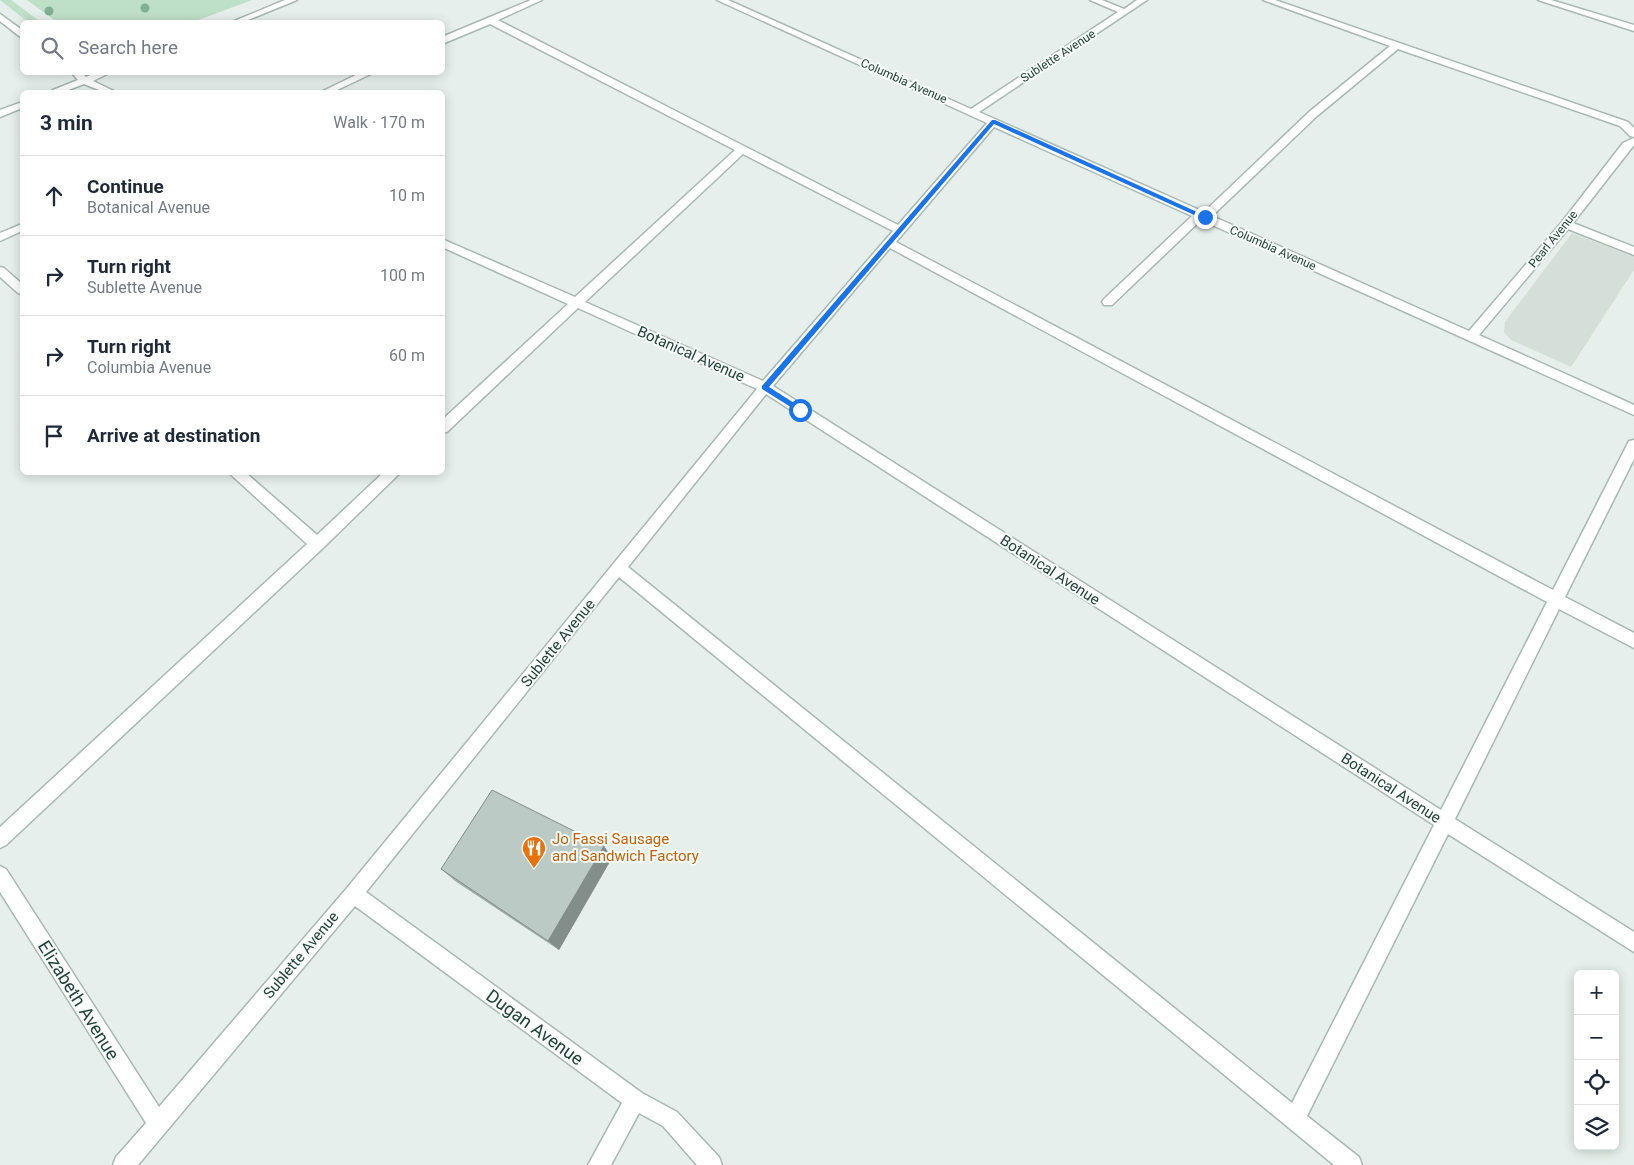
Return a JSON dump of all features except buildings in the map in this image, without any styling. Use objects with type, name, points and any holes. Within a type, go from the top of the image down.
[{"type":"street","points":[[241,20],[293,0]]},
{"type":"street","points":[[445,40],[538,0]]},
{"type":"street","name":"Columbia Avenue","points":[[721,0],[1634,410]]},
{"type":"street","points":[[1094,0],[1126,12]]},
{"type":"street","name":"Sublette Avenue","points":[[974,112],[1143,0]]},
{"type":"street","points":[[1267,0],[1624,124],[1634,134]]},
{"type":"street","points":[[1542,0],[1634,28]]},
{"type":"street","points":[[1,18],[20,32]]},
{"type":"street","points":[[490,20],[900,230]]},
{"type":"street","points":[[1108,302],[1313,114],[1396,46]]},
{"type":"street","points":[[78,75],[85,81],[106,90]]},
{"type":"street","points":[[61,90],[100,75]]},
{"type":"street","points":[[330,90],[364,75]]},
{"type":"street","points":[[0,114],[20,106]]},
{"type":"street","name":"Sublette Avenue","points":[[124,1165],[353,894],[765,388],[994,122]]},
{"type":"street","name":"Pearl Avenue","points":[[1471,337],[1566,224],[1627,144],[1634,141]]},
{"type":"street","points":[[445,425],[742,149]]},
{"type":"street","points":[[1566,224],[1634,251]]},
{"type":"street","points":[[0,237],[20,228]]},
{"type":"street","name":"Botanical Avenue","points":[[445,243],[765,388],[1634,943]]},
{"type":"street","points":[[889,243],[1634,641]]},
{"type":"street","points":[[0,271],[20,288]]},
{"type":"street","points":[[1295,1119],[1634,445]]},
{"type":"street","points":[[238,475],[318,544]]},
{"type":"street","points":[[0,839],[391,475]]},
{"type":"street","points":[[619,568],[1352,1165]]},
{"type":"street","name":"Elizabeth Avenue","points":[[0,875],[158,1124]]},
{"type":"street","name":"Dugan Avenue","points":[[353,894],[635,1100],[670,1119],[711,1165]]},
{"type":"street","points":[[599,1165],[635,1100]]},
{"type":"shaded area","points":[[1572,233],[1634,257],[1634,270],[1571,367],[1511,340],[1504,332],[1505,322]]},
{"type":"green space","points":[[0,0],[11,0],[38,20],[25,20]]},
{"type":"green space","points":[[27,0],[252,0],[198,20],[54,20]]},
{"type":"place","name":"Jo Fassi Sausage and Sandwich Factory","points":[[534,869]]},
{"type":"route","points":[[800,410],[765,388],[994,122],[1205,217]]}]
